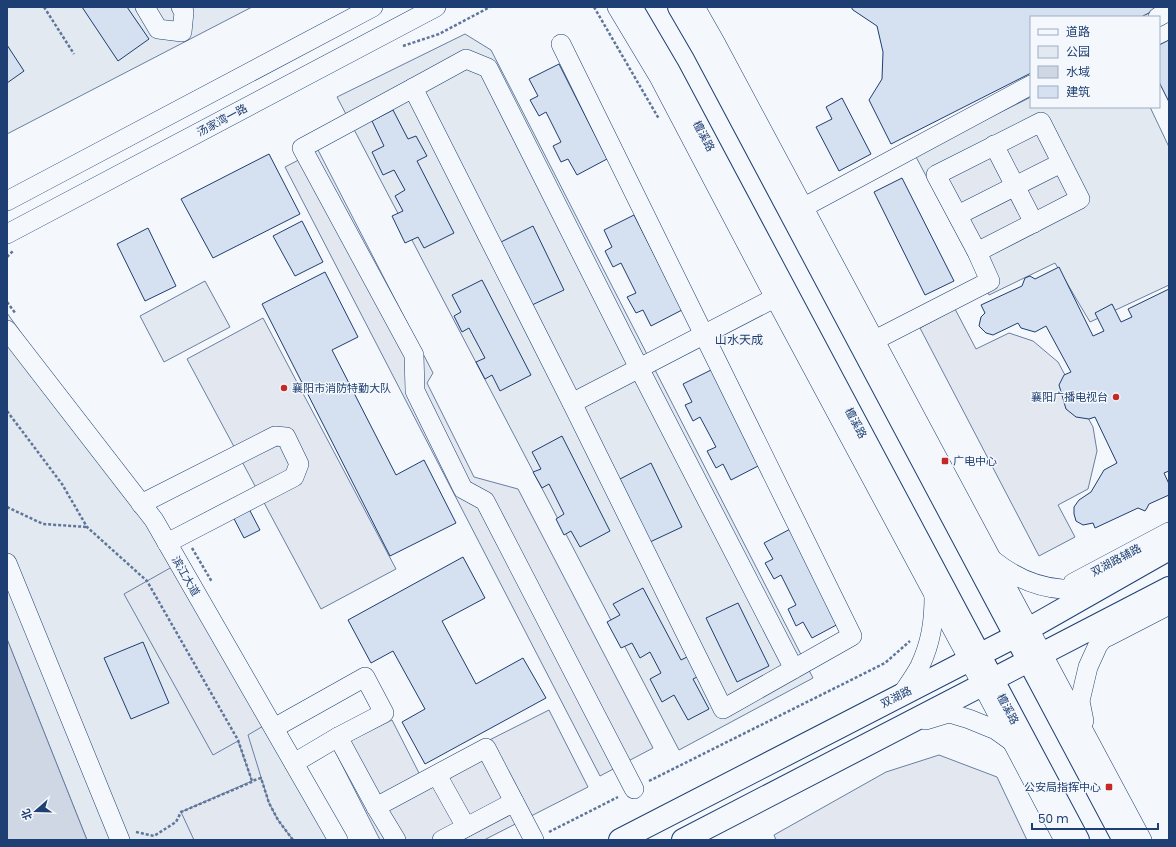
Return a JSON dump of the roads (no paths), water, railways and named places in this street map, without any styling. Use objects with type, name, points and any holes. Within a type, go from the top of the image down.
[{"type":"main road","name":"檀溪路","points":[[631,7],[668,70],[781,295],[987,682],[1032,754],[1078,840]]},
{"type":"main road","points":[[679,7],[798,210],[1036,657],[1124,840]]},
{"type":"main road","name":"双湖路","points":[[620,840],[1022,632],[1169,549]]},
{"type":"main road","points":[[683,840],[1169,588]]},
{"type":"street","points":[[145,7],[158,29],[182,32],[184,12],[181,7]]},
{"type":"street","points":[[7,201],[373,7]]},
{"type":"street","name":"汤家湾一路","points":[[7,234],[436,7]]},
{"type":"street","points":[[617,7],[659,77],[781,295],[934,595],[974,657]]},
{"type":"street","points":[[695,7],[715,42],[798,210],[875,340],[992,560],[1022,632]]},
{"type":"street","points":[[1160,16],[1169,11]]},
{"type":"street","points":[[413,88],[572,403],[723,709],[852,636],[561,44]]},
{"type":"street","points":[[634,789],[485,501],[463,489],[416,391],[414,355],[302,148],[466,59],[488,68],[639,368],[794,669]]},
{"type":"street","points":[[798,210],[1030,86]]},
{"type":"street","points":[[875,340],[990,281],[977,252],[936,175],[1041,122],[1080,199],[977,252]]},
{"type":"street","points":[[994,145],[1034,223]]},
{"type":"street","points":[[958,216],[1061,163]]},
{"type":"street","points":[[572,403],[781,295]]},
{"type":"street","name":"滨江大道","points":[[7,330],[154,520],[338,840]]},
{"type":"street","points":[[141,504],[275,436],[286,437],[299,464],[294,477],[167,543]]},
{"type":"street","name":"双湖路辅路","points":[[1063,589],[1169,532]]},
{"type":"street","points":[[992,560],[1010,573],[1038,585],[1063,589],[1108,583]]},
{"type":"street","points":[[7,563],[118,834]]},
{"type":"street","points":[[902,694],[920,666],[929,641],[934,620],[934,595]]},
{"type":"street","points":[[1103,639],[1169,605]]},
{"type":"street","points":[[1088,738],[1080,701],[1088,667],[1098,645],[1125,610]]},
{"type":"street","points":[[1036,657],[1088,738],[1142,840]]},
{"type":"street","points":[[274,728],[366,677],[384,713],[294,763]]},
{"type":"street","points":[[987,682],[1011,741],[1064,840]]},
{"type":"street","points":[[900,728],[949,713],[996,730],[1032,754]]},
{"type":"street","points":[[338,738],[396,840]]},
{"type":"street","points":[[376,807],[486,748],[534,840]]},
{"type":"street","points":[[437,775],[466,827]]},
{"type":"street","points":[[442,840],[514,802]]},
{"type":"water","points":[[7,639],[87,840],[7,840]]},
{"type":"place","name":"襄阳市消防特勤大队","points":[[284,388]]},
{"type":"place","name":"襄阳广播电视台","points":[[1116,397]]},
{"type":"place","name":"广电中心","points":[[945,461]]},
{"type":"place","name":"公安局指挥中心","points":[[1109,787]]},
{"type":"district","name":"山水天成","points":[[739,339]]}]
